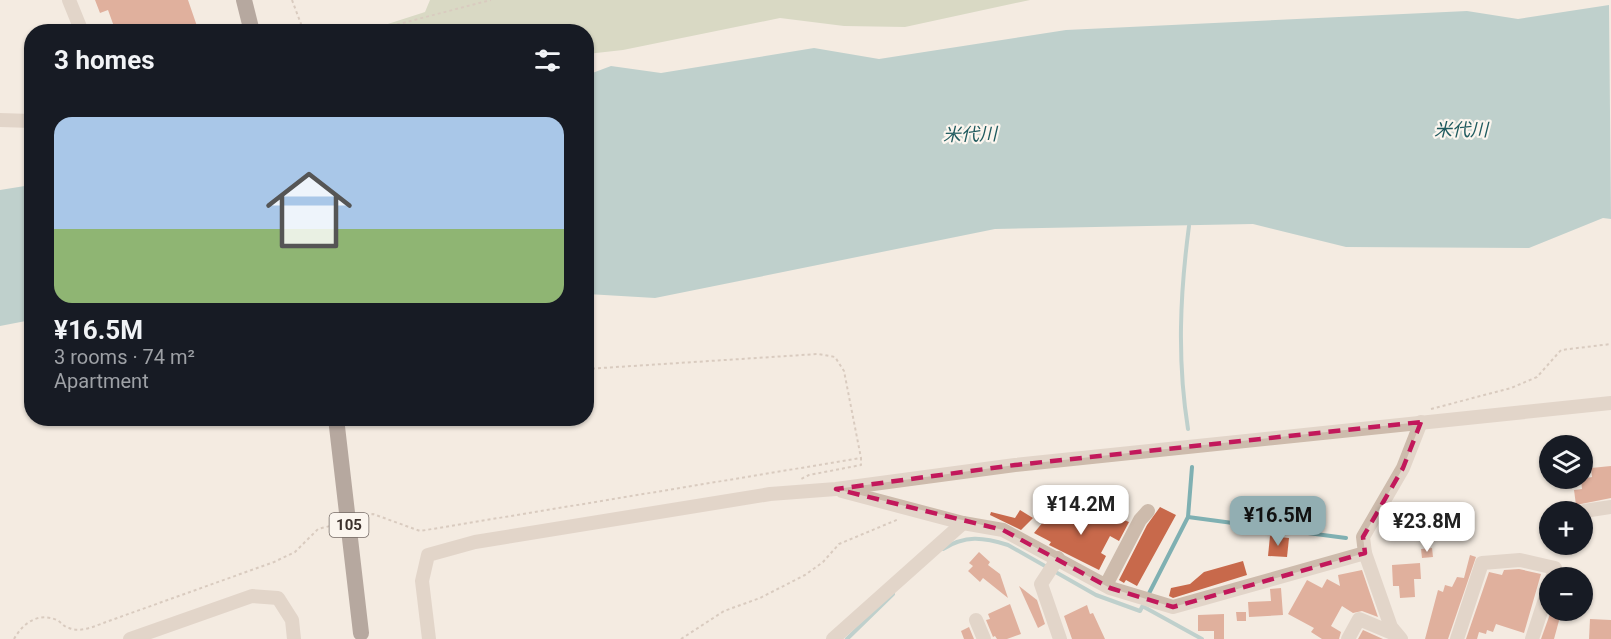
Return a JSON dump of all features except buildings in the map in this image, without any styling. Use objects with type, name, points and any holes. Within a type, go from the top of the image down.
[{"type":"highway","points":[[244,0],[250,24]]},
{"type":"highway","name":"105","points":[[337,426],[361,636]]},
{"type":"street","points":[[69,0],[79,24]]},
{"type":"street","points":[[0,120],[24,121]]},
{"type":"street","points":[[429,639],[422,581],[428,555],[475,542],[770,494],[836,489],[1015,465],[1611,403]]},
{"type":"street","points":[[1399,638],[1391,627],[1365,553],[1363,537],[1403,468],[1421,422]]},
{"type":"street","points":[[836,489],[963,523],[1003,530],[1056,561],[1106,585],[1173,607],[1365,553]]},
{"type":"street","points":[[1593,510],[1611,507]]},
{"type":"street","points":[[1106,585],[1140,520],[1148,511]]},
{"type":"street","points":[[833,639],[963,523]]},
{"type":"street","points":[[1457,639],[1482,563],[1520,560],[1551,567]]},
{"type":"street","points":[[1056,561],[1041,584],[1050,604],[1060,639]]},
{"type":"street","points":[[130,639],[252,596],[278,598],[292,620],[294,639]]},
{"type":"street","points":[[1532,639],[1539,618]]},
{"type":"street","points":[[1348,639],[1359,619],[1399,638]]},
{"type":"street","points":[[976,620],[984,639]]},
{"type":"path","points":[[292,0],[301,24]]},
{"type":"path","points":[[399,24],[491,0]]},
{"type":"path","points":[[1421,422],[1427,411],[1434,407],[1511,388],[1537,377],[1561,350],[1611,344]]},
{"type":"path","points":[[594,368],[818,354],[835,357],[844,371],[861,458]]},
{"type":"path","points":[[681,639],[724,611],[760,598],[805,575],[823,562],[839,544],[868,529],[904,517]]},
{"type":"highlighted area","points":[[1421,422],[1403,468],[1363,537],[1365,553],[1173,607],[1110,588],[1003,530],[836,489],[1015,465]]},
{"type":"green space","points":[[430,0],[1030,0],[905,27],[844,26],[780,18],[623,50],[594,53],[594,24],[388,24],[425,12]]},
{"type":"water","name":"米代川","points":[[1609,5],[1611,219],[1603,218],[1529,248],[1346,247],[1253,224],[995,229],[655,298],[594,294],[594,72],[611,66],[661,73],[814,48],[879,59],[1066,30],[1467,11],[1518,19]]},
{"type":"water","points":[[24,186],[24,321],[0,326],[0,190]]},
{"type":"waterway","points":[[1188,429],[1182,378],[1181,327],[1189,226]]},
{"type":"waterway","points":[[943,549],[967,539],[990,540],[1008,545],[1096,595],[1140,611],[1188,517],[1192,467]]},
{"type":"waterway","points":[[1188,517],[1346,538]]},
{"type":"waterway","points":[[847,639],[893,594]]},
{"type":"waterway","points":[[1144,607],[1202,639]]}]
